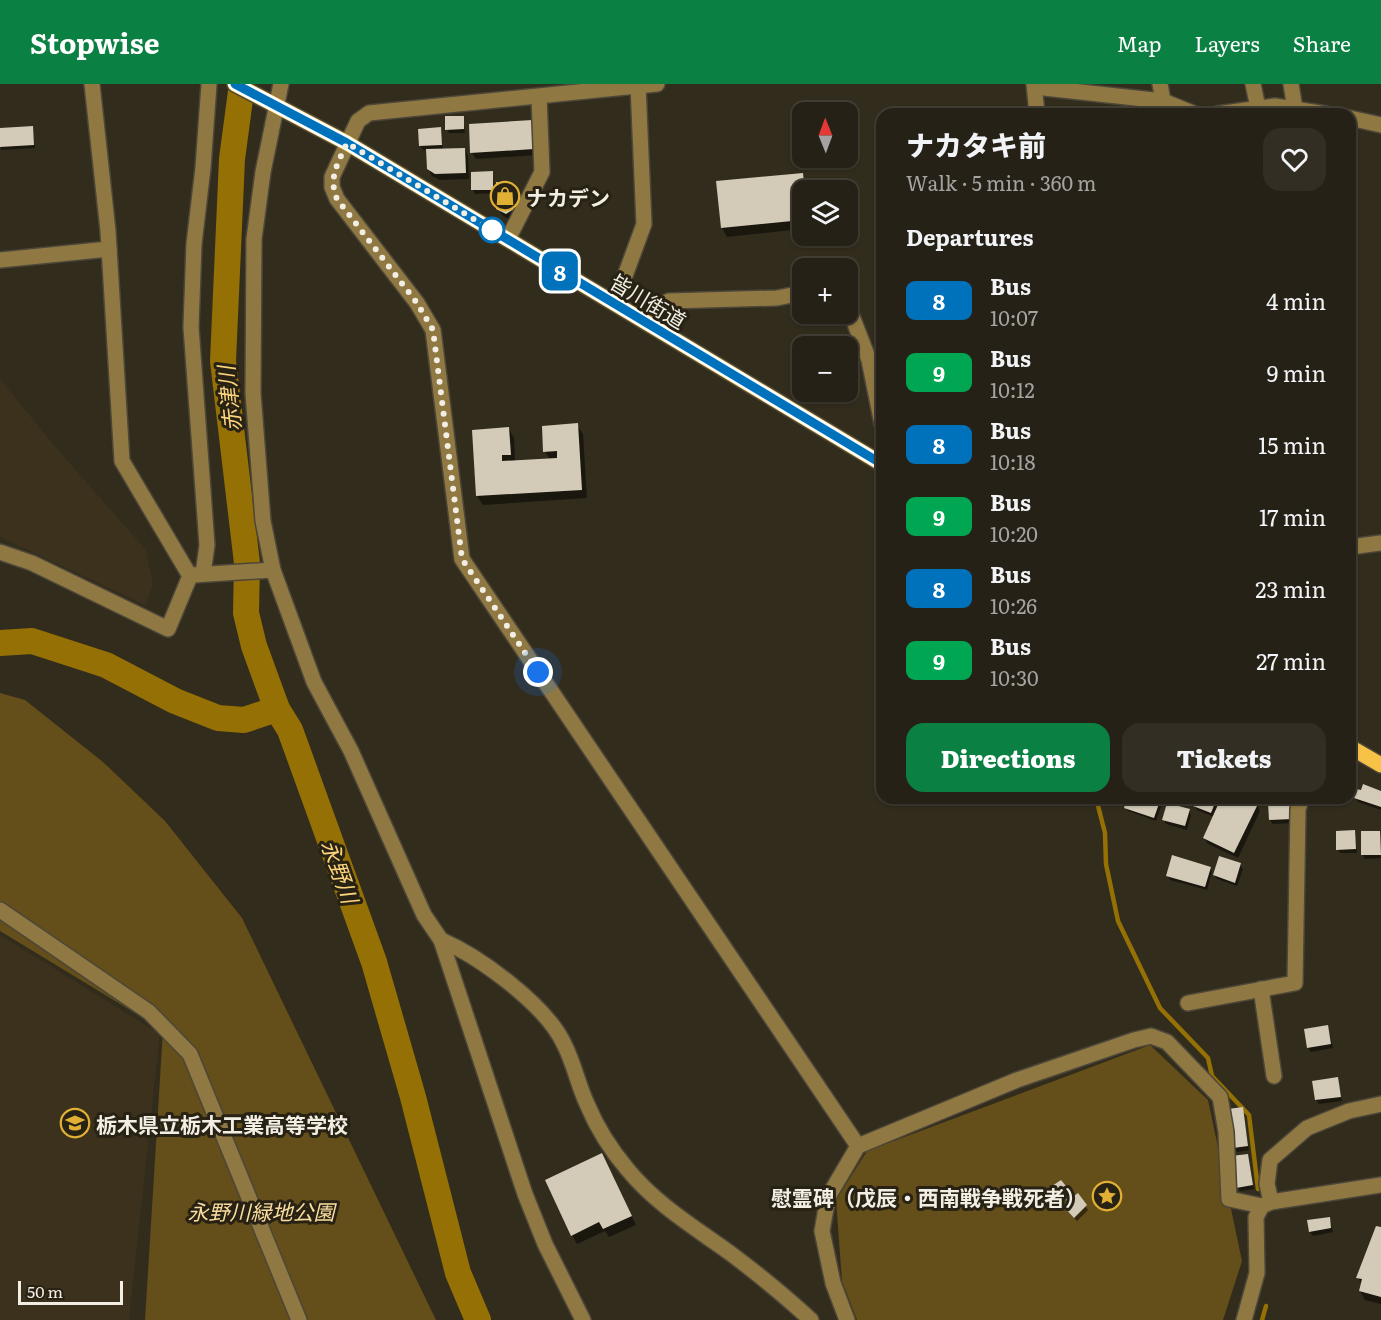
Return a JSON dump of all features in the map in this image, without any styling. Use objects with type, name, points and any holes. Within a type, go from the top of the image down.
[{"type":"main road","name":"皆川街道","points":[[235,84],[347,143],[876,460]]},
{"type":"main road","points":[[1356,750],[1381,765]]},
{"type":"street","points":[[92,84],[109,249],[123,461],[197,575]]},
{"type":"street","points":[[0,552],[32,563],[168,629],[197,575],[207,545],[191,327],[194,244],[203,168],[209,84]]},
{"type":"street","points":[[281,84],[274,103],[261,183],[254,239],[252,311],[253,393],[258,473],[269,570],[314,682],[351,751],[424,915],[441,940],[525,1194],[545,1244],[583,1320]]},
{"type":"street","points":[[657,84],[369,113],[358,121],[332,177],[332,187],[337,199],[417,303],[433,330],[462,559],[858,1146]]},
{"type":"street","points":[[1160,84],[1162,101]]},
{"type":"street","points":[[1253,84],[1258,108],[1275,106],[1288,108]]},
{"type":"street","points":[[1291,84],[1295,108]]},
{"type":"street","points":[[615,303],[644,224],[638,85]]},
{"type":"street","points":[[1037,108],[1035,85],[1162,101],[1180,108]]},
{"type":"street","points":[[508,239],[542,172],[539,97]]},
{"type":"street","points":[[1356,119],[1381,125]]},
{"type":"street","points":[[0,260],[109,249]]},
{"type":"street","points":[[638,317],[669,301],[777,298],[792,295]]},
{"type":"street","points":[[855,324],[868,360],[876,397]]},
{"type":"street","points":[[1356,546],[1381,543]]},
{"type":"street","points":[[197,575],[269,570]]},
{"type":"street","points":[[1188,1003],[1295,983],[1300,804]]},
{"type":"street","points":[[0,910],[149,1012],[190,1054],[299,1320]]},
{"type":"street","points":[[441,940],[459,948],[505,982],[535,1005],[552,1023],[564,1044],[586,1104],[600,1132],[628,1171],[667,1210],[730,1253],[811,1320]]},
{"type":"street","points":[[1261,990],[1274,1076]]},
{"type":"street","points":[[847,1320],[827,1262],[822,1231],[828,1197],[858,1146],[1017,1080],[1151,1036],[1167,1042],[1220,1097],[1226,1132],[1229,1199],[1266,1204],[1381,1185]]},
{"type":"street","points":[[1244,1320],[1257,1273],[1256,1217],[1266,1204],[1270,1160],[1307,1128],[1349,1111],[1381,1104]]},
{"type":"shaded area","points":[[0,379],[57,449],[146,550],[153,585],[145,605],[0,537]]},
{"type":"shaded area","name":"栃木県立栃木工業高等学校","points":[[0,935],[160,1034],[129,1320],[0,1320]]},
{"type":"green space","name":"永野川緑地公園","points":[[0,693],[25,700],[103,762],[165,821],[242,918],[436,1320],[145,1320],[163,1030],[0,931]]},
{"type":"green space","points":[[1150,1045],[1208,1100],[1242,1261],[1223,1320],[857,1320],[842,1281],[836,1200],[867,1151]]},
{"type":"building","points":[[445,116],[464,116],[464,129],[445,130]]},
{"type":"building","points":[[532,120],[534,149],[470,153],[469,124]]},
{"type":"building","points":[[33,126],[34,145],[0,147],[0,128]]},
{"type":"building","points":[[441,127],[442,145],[419,146],[418,129]]},
{"type":"building","points":[[465,148],[466,173],[435,174],[427,169],[426,149]]},
{"type":"building","points":[[493,171],[493,190],[471,190],[471,172]]},
{"type":"building","points":[[803,173],[804,180],[792,180],[792,221],[721,228],[716,181]]},
{"type":"building","name":"ナカデン","points":[[496,182],[514,184],[514,209],[506,214],[496,209]]},
{"type":"building","points":[[578,423],[582,490],[476,496],[472,430],[509,427],[511,455],[502,455],[502,461],[557,458],[557,451],[543,452],[542,426]]},
{"type":"building","points":[[1363,784],[1381,791],[1381,807],[1356,799],[1356,789],[1361,790]]},
{"type":"building","points":[[1125,804],[1159,804],[1154,818],[1124,808]]},
{"type":"building","points":[[1167,804],[1190,809],[1185,826],[1162,820]]},
{"type":"building","points":[[1194,804],[1215,804],[1211,813],[1193,806]]},
{"type":"building","points":[[1218,804],[1258,804],[1234,853],[1203,838]]},
{"type":"building","points":[[1268,804],[1291,804],[1292,819],[1269,820]]},
{"type":"building","points":[[1355,830],[1356,849],[1336,850],[1336,831]]},
{"type":"building","points":[[1361,831],[1380,831],[1381,855],[1361,855]]},
{"type":"building","points":[[1172,855],[1211,867],[1205,887],[1166,876]]},
{"type":"building","points":[[1219,856],[1241,863],[1235,883],[1213,875]]},
{"type":"building","points":[[1328,1025],[1331,1044],[1307,1048],[1304,1029]]},
{"type":"building","points":[[1338,1077],[1341,1097],[1315,1100],[1312,1081]]},
{"type":"building","points":[[1243,1107],[1248,1146],[1233,1148],[1228,1109]]},
{"type":"building","points":[[602,1153],[632,1216],[603,1229],[599,1222],[571,1236],[545,1180]]},
{"type":"building","points":[[1248,1154],[1253,1185],[1236,1188],[1231,1156]]},
{"type":"building","points":[[1061,1180],[1074,1196],[1078,1193],[1087,1205],[1074,1218],[1063,1206],[1067,1201],[1052,1186]]},
{"type":"building","points":[[1330,1217],[1331,1228],[1309,1232],[1307,1220]]},
{"type":"building","points":[[1376,1226],[1381,1227],[1381,1297],[1359,1291],[1362,1279],[1356,1278]]},
{"type":"waterway","name":"永野川","points":[[242,84],[232,159],[223,361],[247,563],[246,613],[254,646],[277,709],[290,730],[374,962],[413,1097],[458,1273],[478,1320]]},
{"type":"waterway","name":"永野川","points":[[0,643],[32,641],[106,665],[175,701],[218,718],[244,720],[277,709]]},
{"type":"waterway","points":[[1098,804],[1105,833],[1106,864],[1118,921],[1160,1008],[1208,1058],[1212,1076],[1249,1115],[1258,1189]]},
{"type":"waterway","points":[[1262,1320],[1266,1306]]},
{"type":"bus line","name":"8","points":[[235,84],[347,143],[876,460]]},
{"type":"place","name":"ナカデン","points":[[505,196]]},
{"type":"place","name":"栃木県立栃木工業高等学校","points":[[75,1123]]},
{"type":"place","name":"慰霊碑（戊辰・西南戦争戦死者）","points":[[1107,1196]]},
{"type":"route","points":[[492,230],[347,143],[332,177],[332,187],[337,199],[417,303],[433,330],[455,520],[462,559],[538,672]]},
{"type":"water label","name":"赤津川","points":[[228,399]]}]
